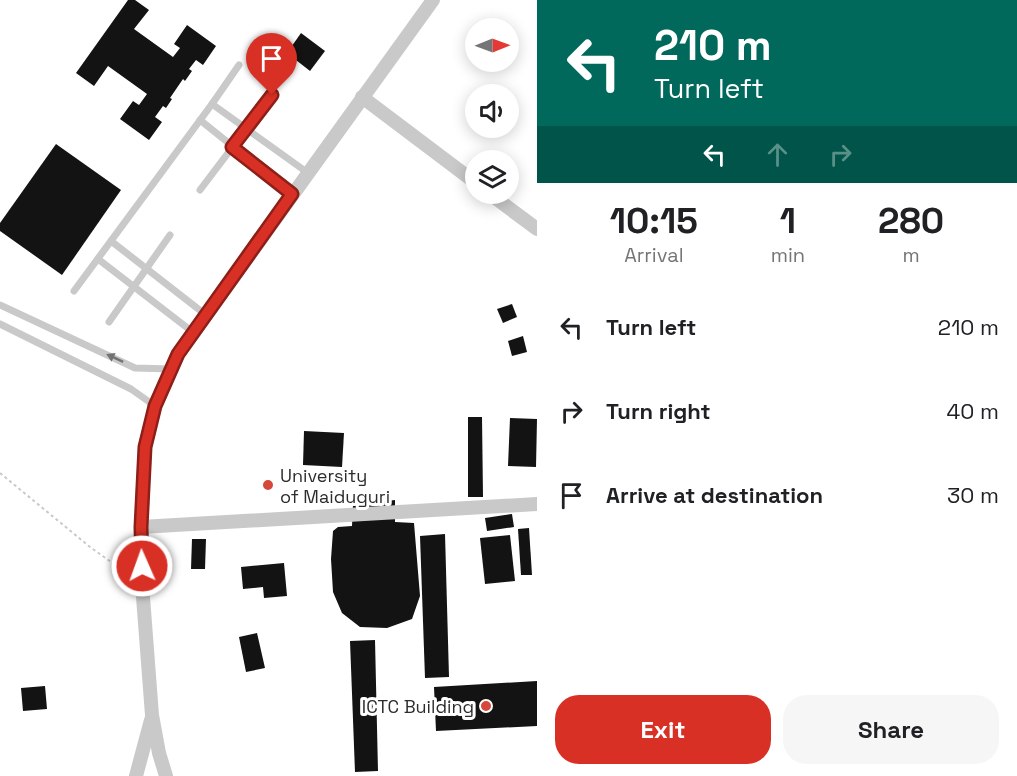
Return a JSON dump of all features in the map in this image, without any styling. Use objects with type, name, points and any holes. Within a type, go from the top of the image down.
[{"type":"street","points":[[166,776],[152,715],[142,585],[141,527],[145,447],[155,406],[178,354],[434,0]]},
{"type":"street","points":[[362,97],[465,175]]},
{"type":"street","points":[[503,204],[537,229]]},
{"type":"street","points":[[141,527],[537,504]]},
{"type":"street","points":[[136,776],[152,715]]},
{"type":"lane","points":[[74,291],[239,65]]},
{"type":"lane","points":[[200,190],[272,95]]},
{"type":"lane","points":[[212,104],[308,173]]},
{"type":"lane","points":[[200,120],[292,194]]},
{"type":"lane","points":[[109,322],[170,235]]},
{"type":"lane","points":[[111,241],[206,315]]},
{"type":"lane","points":[[98,259],[194,333]]},
{"type":"lane","points":[[0,305],[135,368],[171,369]]},
{"type":"lane","points":[[0,324],[131,389],[155,406]]},
{"type":"path","points":[[0,473],[90,547],[142,585]]},
{"type":"building","points":[[128,0],[135,0],[149,10],[134,29],[173,57],[180,48],[174,44],[187,25],[216,46],[203,65],[196,60],[189,69],[192,71],[185,81],[183,79],[166,108],[163,106],[155,117],[162,122],[149,140],[120,119],[133,101],[139,105],[147,94],[108,66],[94,86],[76,73]]},
{"type":"building","points":[[301,33],[325,51],[310,71],[287,53]]},
{"type":"building","points":[[56,144],[121,190],[62,275],[0,231],[0,223]]},
{"type":"building","points":[[512,304],[517,317],[503,323],[497,309]]},
{"type":"building","points":[[523,336],[527,352],[512,356],[508,341]]},
{"type":"building","points":[[468,417],[482,417],[483,497],[468,497]]},
{"type":"building","points":[[510,418],[537,419],[536,467],[508,466]]},
{"type":"building","points":[[304,431],[344,433],[342,467],[303,465]]},
{"type":"building","points":[[395,500],[395,522],[414,523],[420,596],[412,619],[387,628],[360,627],[342,613],[333,592],[331,559],[333,531],[338,527],[352,526],[353,505]]},
{"type":"building","points":[[512,514],[514,527],[487,531],[485,518]]},
{"type":"building","points":[[529,528],[532,575],[521,575],[518,529]]},
{"type":"building","points":[[445,534],[449,677],[425,678],[420,536]]},
{"type":"building","points":[[510,535],[515,581],[485,584],[480,538]]},
{"type":"building","points":[[192,539],[206,539],[205,569],[191,569]]},
{"type":"building","points":[[284,563],[287,596],[264,598],[263,587],[243,589],[241,567]]},
{"type":"building","points":[[257,633],[265,668],[246,672],[239,637]]},
{"type":"building","points":[[375,640],[378,771],[355,772],[350,641]]},
{"type":"building","name":"ICTC Building","points":[[537,681],[537,726],[436,731],[434,687]]},
{"type":"building","points":[[45,686],[47,709],[23,711],[21,688]]},
{"type":"place","name":"University of Maiduguri","points":[[268,485]]},
{"type":"place","name":"ICTC Building","points":[[486,706]]},
{"type":"route","points":[[142,566],[141,527],[145,447],[155,406],[178,354],[292,194],[232,147],[272,95]]}]
